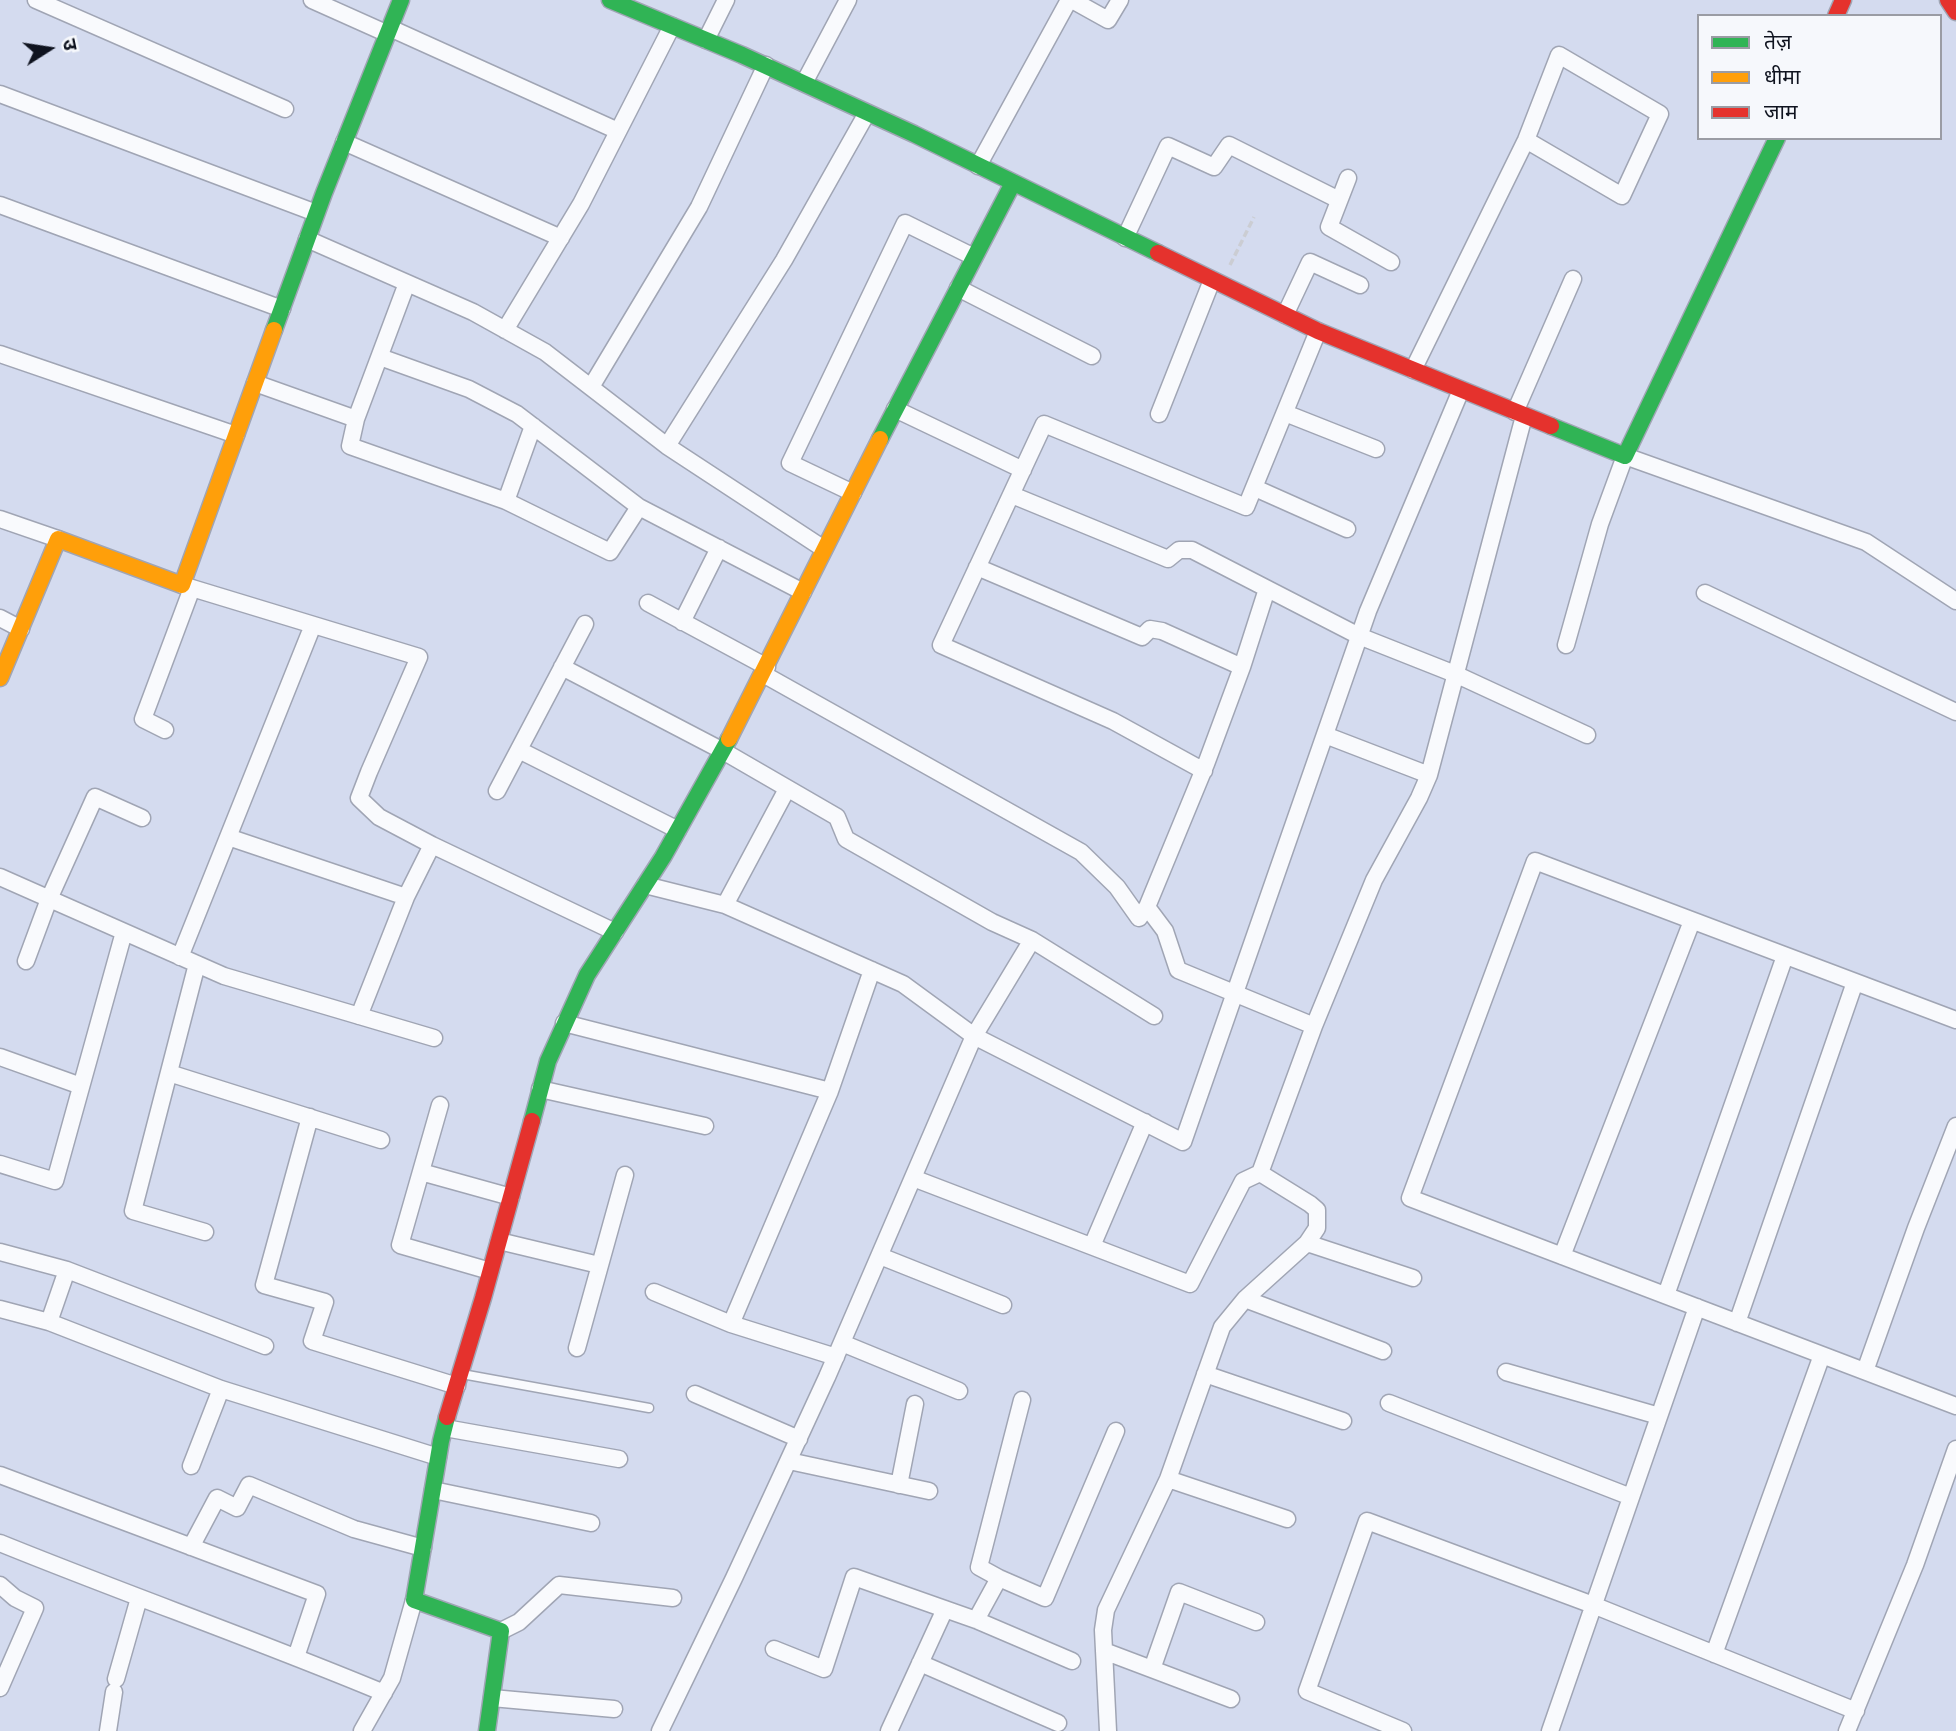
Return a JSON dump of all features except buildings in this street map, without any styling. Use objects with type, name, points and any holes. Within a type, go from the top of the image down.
[{"type":"street","points":[[36,0],[285,109]]},
{"type":"street","points":[[312,0],[618,131]]},
{"type":"street","points":[[165,730],[144,719],[236,435],[316,213],[401,0]]},
{"type":"street","points":[[610,0],[766,65],[1318,331],[1625,456],[1866,542],[1956,601]]},
{"type":"street","points":[[706,40],[726,0]]},
{"type":"street","points":[[804,83],[848,0]]},
{"type":"street","points":[[978,166],[1070,0],[1108,20],[1120,0]]},
{"type":"street","points":[[1948,0],[1956,12]]},
{"type":"street","points":[[505,330],[582,204],[672,26]]},
{"type":"street","points":[[1413,370],[1526,140],[1559,55],[1660,114],[1622,195],[1526,140]]},
{"type":"street","points":[[591,387],[699,207],[766,65]]},
{"type":"street","points":[[0,94],[316,213]]},
{"type":"street","points":[[667,446],[783,260],[867,113]]},
{"type":"street","points":[[1566,645],[1600,524],[1625,456],[1776,140]]},
{"type":"street","points":[[344,142],[561,238]]},
{"type":"street","points":[[1125,238],[1168,146],[1214,167],[1229,145],[1339,200]]},
{"type":"street","points":[[1348,178],[1329,228],[1391,262]]},
{"type":"street","points":[[362,1731],[392,1678],[414,1600],[445,1428],[548,1061],[587,975],[645,885],[723,751],[895,409],[1013,183]]},
{"type":"street","points":[[0,205],[282,309]]},
{"type":"street","points":[[853,493],[790,463],[905,223],[974,257]]},
{"type":"street","points":[[307,239],[473,312],[545,352],[667,446],[824,550]]},
{"type":"street","points":[[1285,315],[1310,262],[1360,285]]},
{"type":"street","points":[[913,1178],[1189,1284],[1243,1181],[1261,1172],[1314,1026],[1374,880],[1429,775],[1520,414],[1573,279]]},
{"type":"street","points":[[407,283],[356,419],[350,446],[506,501],[610,551],[639,507]]},
{"type":"street","points":[[1159,414],[1217,283]]},
{"type":"street","points":[[958,288],[1092,356]]},
{"type":"street","points":[[1204,771],[1113,722],[941,645],[1044,425],[1246,507],[1318,331]]},
{"type":"street","points":[[380,357],[469,389],[517,414],[639,507],[803,592]]},
{"type":"street","points":[[2,359],[236,435]]},
{"type":"street","points":[[255,383],[356,419]]},
{"type":"street","points":[[645,885],[725,905],[903,984],[974,1036],[1183,1142],[1368,611],[1461,390]]},
{"type":"street","points":[[895,409],[1023,470]]},
{"type":"street","points":[[1285,413],[1376,449]]},
{"type":"street","points":[[506,501],[533,426]]},
{"type":"street","points":[[1255,488],[1347,529]]},
{"type":"street","points":[[1012,495],[1168,559],[1179,550],[1192,550],[1359,636],[1455,674],[1587,735]]},
{"type":"street","points":[[0,519],[187,587],[419,657],[359,799],[379,817],[432,845],[615,932]]},
{"type":"street","points":[[0,678],[58,540]]},
{"type":"street","points":[[682,622],[719,548]]},
{"type":"street","points":[[977,567],[1142,637],[1150,629],[1162,631],[1242,667]]},
{"type":"street","points":[[648,603],[1081,852],[1117,887],[1139,918],[1147,907],[1204,771],[1267,589]]},
{"type":"street","points":[[1705,593],[1956,712]]},
{"type":"street","points":[[0,618],[20,629]]},
{"type":"street","points":[[497,791],[585,624]]},
{"type":"street","points":[[180,957],[313,625]]},
{"type":"street","points":[[562,667],[723,751],[837,817],[846,839],[992,922],[1032,940],[1154,1016]]},
{"type":"street","points":[[1325,735],[1429,775]]},
{"type":"street","points":[[519,750],[678,830]]},
{"type":"street","points":[[725,905],[787,789]]},
{"type":"street","points":[[26,961],[49,899],[95,797],[142,818]]},
{"type":"street","points":[[228,837],[406,897]]},
{"type":"street","points":[[359,1016],[406,897],[432,845]]},
{"type":"street","points":[[1956,1020],[1535,861],[1410,1198],[1956,1406]]},
{"type":"street","points":[[0,877],[224,976],[434,1038]]},
{"type":"street","points":[[1147,907],[1165,931],[1178,970],[1314,1026]]},
{"type":"street","points":[[1562,1256],[1692,920]]},
{"type":"street","points":[[0,1164],[55,1181],[124,932]]},
{"type":"street","points":[[660,1731],[799,1439],[974,1036],[1032,940]]},
{"type":"street","points":[[1666,1295],[1785,956]]},
{"type":"street","points":[[197,964],[132,1211],[205,1232]]},
{"type":"street","points":[[731,1324],[830,1091],[872,970]]},
{"type":"street","points":[[1737,1322],[1855,982]]},
{"type":"street","points":[[564,1023],[830,1091]]},
{"type":"street","points":[[0,1057],[81,1086]]},
{"type":"street","points":[[169,1073],[381,1140]]},
{"type":"street","points":[[540,1089],[705,1126]]},
{"type":"street","points":[[440,1105],[400,1245],[490,1270]]},
{"type":"street","points":[[310,1117],[264,1285],[325,1302],[312,1342],[458,1380]]},
{"type":"street","points":[[1092,1247],[1145,1122]]},
{"type":"street","points":[[1865,1371],[1916,1227],[1956,1126]]},
{"type":"street","points":[[421,1172],[511,1198]]},
{"type":"street","points":[[1108,1731],[1104,1651],[1106,1610],[1168,1479],[1222,1327],[1245,1299],[1307,1243],[1317,1228],[1317,1210],[1261,1172]]},
{"type":"street","points":[[577,1348],[625,1175]]},
{"type":"street","points":[[499,1241],[599,1265]]},
{"type":"street","points":[[1307,1243],[1413,1278]]},
{"type":"street","points":[[0,1252],[67,1270],[265,1346]]},
{"type":"street","points":[[880,1256],[1003,1305]]},
{"type":"street","points":[[50,1322],[67,1270]]},
{"type":"street","points":[[654,1292],[731,1324],[839,1350],[959,1391]]},
{"type":"street","points":[[1245,1299],[1383,1351]]},
{"type":"street","points":[[1550,1731],[1697,1307]]},
{"type":"street","points":[[0,1309],[50,1322],[221,1388],[438,1457]]},
{"type":"street","points":[[1714,1654],[1822,1355]]},
{"type":"street","points":[[1506,1372],[1659,1416]]},
{"type":"street","points":[[1205,1374],[1343,1421]]},
{"type":"street","points":[[191,1466],[221,1388]]},
{"type":"street","points":[[695,1394],[799,1439]]},
{"type":"street","points":[[1022,1400],[979,1567],[1045,1598],[1116,1431]]},
{"type":"street","points":[[1390,1403],[1631,1497]]},
{"type":"street","points":[[900,1485],[915,1404]]},
{"type":"street","points":[[445,1428],[619,1459]]},
{"type":"street","points":[[1847,1731],[1915,1566],[1956,1449]]},
{"type":"street","points":[[789,1461],[929,1491]]},
{"type":"street","points":[[0,1475],[317,1594],[296,1657]]},
{"type":"street","points":[[1168,1479],[1287,1519]]},
{"type":"street","points":[[191,1547],[217,1499],[237,1508],[249,1485],[354,1530],[423,1548]]},
{"type":"street","points":[[433,1490],[591,1523]]},
{"type":"street","points":[[1404,1731],[1307,1692],[1367,1521],[1594,1605],[1856,1711]]},
{"type":"street","points":[[0,1544],[384,1693]]},
{"type":"street","points":[[774,1649],[824,1669],[854,1577],[976,1620],[1072,1661]]},
{"type":"street","points":[[976,1620],[999,1578]]},
{"type":"street","points":[[0,1585],[15,1598],[35,1608],[0,1688]]},
{"type":"street","points":[[414,1600],[501,1631],[519,1622],[559,1585],[673,1598]]},
{"type":"street","points":[[1152,1669],[1180,1592],[1256,1622]]},
{"type":"street","points":[[108,1731],[115,1685],[139,1598]]},
{"type":"street","points":[[889,1731],[945,1609]]},
{"type":"street","points":[[487,1731],[501,1631]]},
{"type":"street","points":[[1104,1651],[1231,1699]]},
{"type":"street","points":[[920,1663],[1058,1723]]},
{"type":"street","points":[[492,1698],[614,1709]]},
{"type":"lane","points":[[458,1380],[649,1408]]},
{"type":"path","points":[[1217,283],[1254,216]]},
{"type":"traffic: fast","points":[[274,330],[324,193],[401,0]]},
{"type":"traffic: fast","points":[[610,0],[742,55],[914,134],[1158,253]]},
{"type":"traffic: fast","points":[[1551,426],[1625,456],[1776,140]]},
{"type":"traffic: fast","points":[[880,439],[1013,183]]},
{"type":"traffic: fast","points":[[532,1121],[548,1061],[587,975],[663,857],[729,739]]},
{"type":"traffic: fast","points":[[447,1417],[414,1600],[501,1631],[487,1731]]},
{"type":"traffic: slow","points":[[0,678],[58,539],[182,585],[274,330]]},
{"type":"traffic: slow","points":[[729,739],[880,439]]},
{"type":"traffic: jam","points":[[1837,14],[1843,0]]},
{"type":"traffic: jam","points":[[1948,0],[1956,12]]},
{"type":"traffic: jam","points":[[1158,253],[1318,331],[1551,426]]},
{"type":"traffic: jam","points":[[447,1417],[532,1121]]}]
